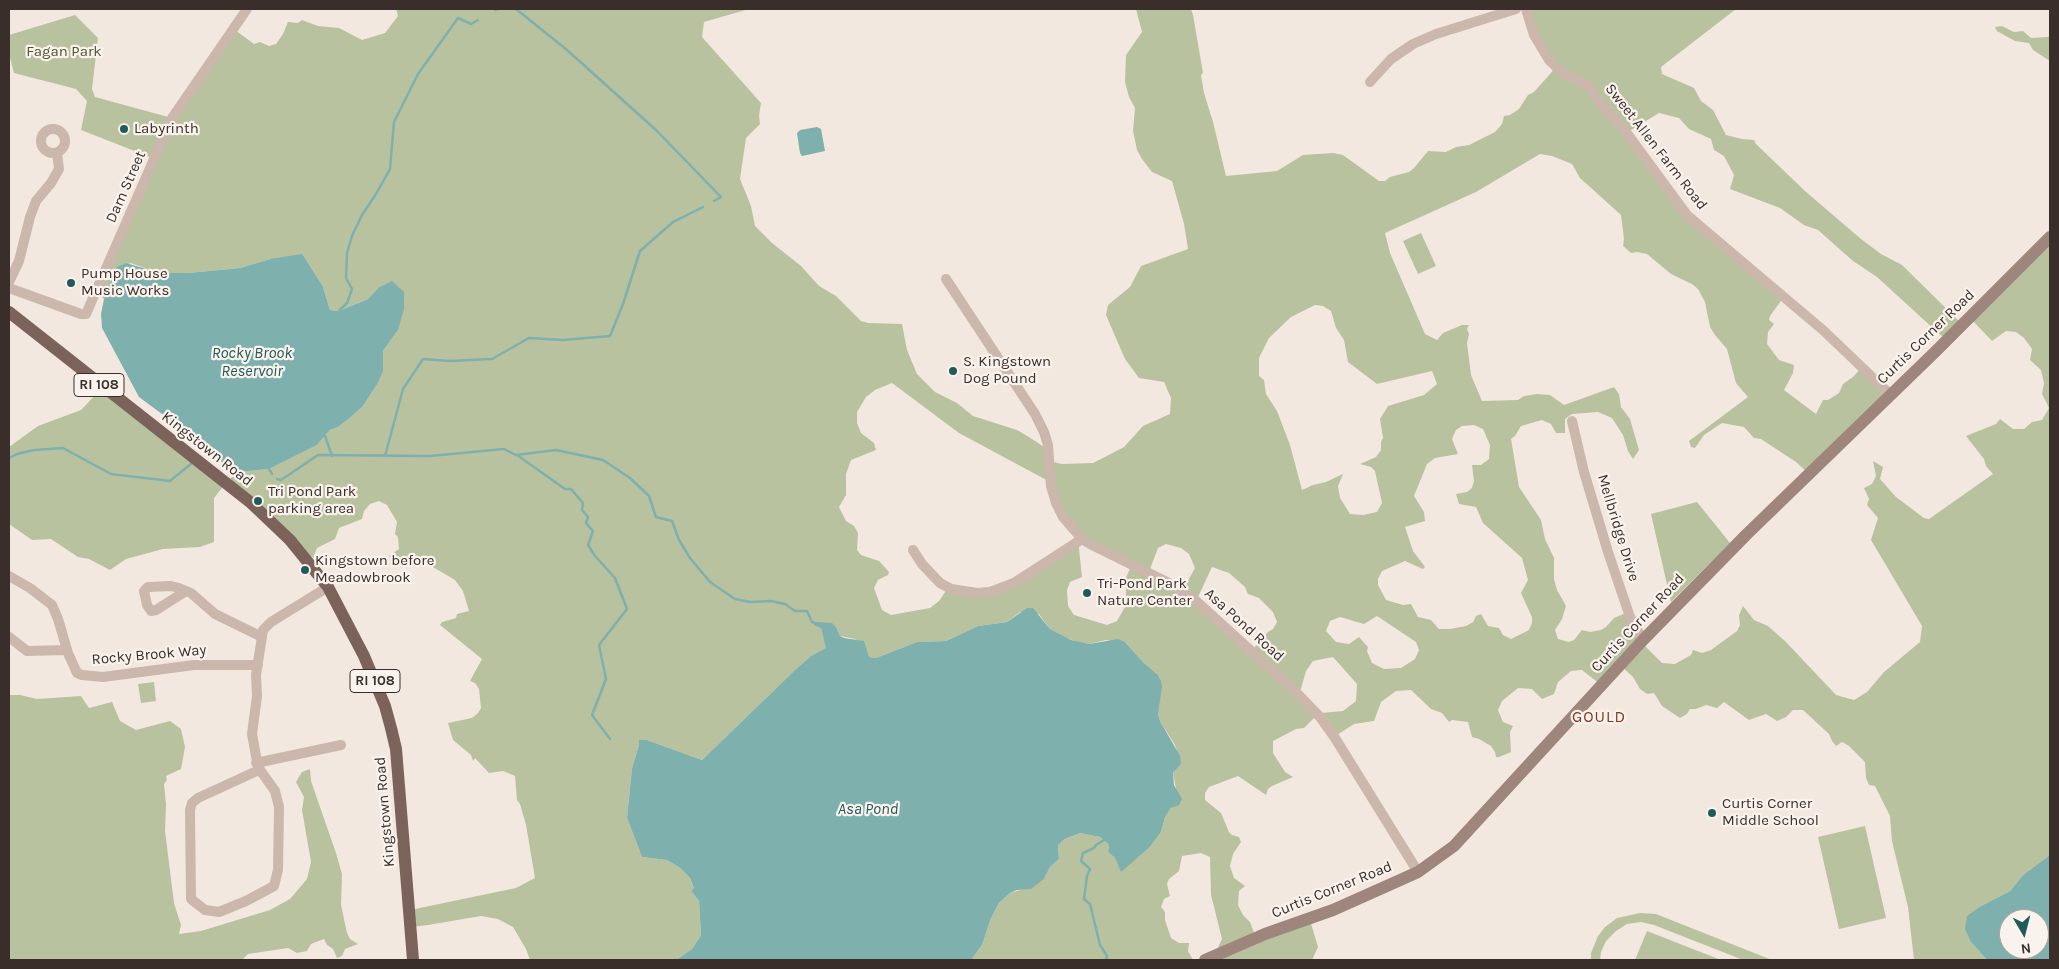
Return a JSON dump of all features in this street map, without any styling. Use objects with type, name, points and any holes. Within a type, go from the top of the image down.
[{"type":"main road","name":"Kingstown Road","points":[[9,312],[270,520],[308,560],[328,587],[342,610],[376,681],[393,735],[396,749],[414,960]]},
{"type":"street","name":"Dam Street","points":[[9,288],[81,314],[86,314],[172,118],[247,9]]},
{"type":"street","points":[[1370,82],[1391,59],[1413,44],[1436,34],[1516,9]]},
{"type":"street","name":"Sweet Allen Farm Road","points":[[1526,9],[1534,35],[1549,60],[1562,72],[1589,86],[1598,100],[1623,128],[1687,215],[1824,331],[1891,395]]},
{"type":"street","points":[[9,282],[19,261],[30,217],[36,202],[59,169],[57,153]]},
{"type":"street","name":"Curtis Corner Road","points":[[1205,960],[1265,934],[1333,910],[1418,872],[1454,846],[1643,640],[1747,534],[1891,395],[2050,237]]},
{"type":"street","name":"Asa Pond Road","points":[[946,279],[1037,418],[1044,432],[1048,445],[1050,473],[1056,504],[1063,517],[1082,539],[1132,566],[1167,582],[1195,600],[1293,689],[1320,717],[1335,738],[1418,872]]},
{"type":"street","name":"Mellbridge Drive","points":[[1572,421],[1584,472],[1608,552],[1630,617],[1643,640]]},
{"type":"street","points":[[913,550],[922,564],[940,584],[964,592],[990,592],[1014,584],[1082,539]]},
{"type":"street","name":"Rocky Brook Way","points":[[9,576],[30,588],[52,605],[67,650],[77,673],[82,675],[103,677],[194,665],[258,664]]},
{"type":"street","points":[[328,587],[271,622],[263,630],[252,734],[258,766],[275,791],[279,807],[278,870],[274,886],[246,901],[219,912],[205,910],[191,899],[190,810],[192,803],[258,766],[341,744]]},
{"type":"street","points":[[186,591],[192,593],[215,614],[262,637]]},
{"type":"street","points":[[9,638],[27,651],[67,650]]},
{"type":"green space","name":"Fagan Park","points":[[396,9],[749,9],[704,22],[702,37],[761,103],[760,124],[746,138],[740,179],[751,206],[755,226],[772,243],[801,266],[819,286],[836,296],[861,321],[902,324],[907,350],[917,374],[935,392],[957,403],[973,416],[1017,430],[1047,449],[1049,461],[1062,464],[1093,463],[1124,447],[1143,426],[1170,414],[1171,398],[1164,382],[1139,378],[1125,359],[1106,315],[1108,305],[1130,287],[1141,266],[1188,249],[1184,224],[1172,181],[1152,172],[1137,150],[1133,131],[1135,108],[1129,97],[1125,82],[1126,55],[1142,32],[1136,9],[1191,9],[1203,73],[1201,75],[1204,93],[1226,176],[1277,171],[1303,155],[1333,153],[1343,155],[1379,181],[1385,181],[1390,177],[1409,172],[1428,151],[1446,152],[1456,147],[1469,145],[1495,132],[1502,124],[1504,116],[1510,115],[1519,109],[1528,95],[1534,92],[1551,73],[1554,68],[1525,9],[1736,9],[1661,67],[1662,74],[1694,88],[1701,101],[1713,110],[1726,135],[1754,140],[1805,191],[1861,239],[1881,254],[1902,265],[1963,325],[1947,341],[1877,277],[1853,261],[1818,230],[1804,225],[1780,208],[1730,189],[1734,175],[1724,156],[1714,150],[1711,139],[1689,129],[1679,118],[1659,113],[1626,133],[1671,197],[1783,298],[1770,316],[1769,320],[1774,324],[1768,332],[1767,344],[1779,360],[1794,365],[1793,373],[1784,390],[1816,414],[1823,400],[1828,400],[1839,393],[1843,384],[1860,369],[1890,396],[1809,474],[1796,462],[1761,439],[1754,438],[1744,427],[1722,423],[1704,435],[1695,448],[1691,447],[1689,441],[1748,397],[1736,383],[1727,349],[1710,327],[1705,302],[1698,289],[1671,274],[1647,254],[1631,253],[1623,246],[1621,215],[1580,178],[1572,164],[1552,156],[1540,154],[1476,192],[1385,233],[1390,253],[1425,334],[1437,340],[1443,333],[1462,325],[1469,325],[1467,329],[1469,334],[1467,343],[1471,375],[1482,401],[1518,400],[1524,396],[1537,394],[1550,395],[1564,405],[1614,387],[1619,394],[1621,407],[1630,419],[1639,450],[1633,459],[1628,451],[1623,435],[1612,418],[1598,412],[1572,414],[1565,419],[1565,433],[1556,433],[1551,424],[1542,420],[1521,426],[1511,439],[1519,487],[1541,520],[1545,539],[1554,558],[1554,579],[1557,590],[1566,606],[1562,619],[1555,630],[1558,639],[1569,642],[1574,640],[1582,630],[1590,632],[1601,630],[1614,618],[1626,613],[1643,644],[1662,663],[1675,664],[1691,655],[1693,650],[1702,653],[1711,650],[1737,631],[1740,625],[1739,615],[1743,606],[1754,620],[1768,626],[1786,642],[1836,695],[1854,700],[1867,692],[1884,672],[1920,642],[1922,626],[1871,540],[1878,518],[1867,505],[1869,499],[1864,488],[1872,484],[1876,476],[1873,461],[1883,467],[1880,479],[1896,497],[1924,518],[1929,519],[1993,474],[1966,436],[1996,424],[2000,419],[2013,429],[2024,429],[2032,422],[2042,420],[2049,408],[2042,394],[2044,383],[2041,370],[2030,360],[2032,349],[2024,338],[2016,332],[2006,331],[1992,341],[1971,319],[2050,239],[2050,855],[2023,875],[2010,891],[1981,906],[1971,942],[1987,960],[1914,960],[1908,907],[1892,841],[1890,816],[1875,786],[1869,785],[1866,778],[1865,762],[1849,746],[1842,742],[1836,746],[1829,734],[1803,710],[1793,710],[1786,717],[1777,721],[1766,714],[1749,720],[1724,702],[1717,708],[1706,705],[1690,709],[1687,714],[1680,718],[1662,706],[1654,693],[1647,694],[1640,689],[1633,677],[1621,666],[1601,685],[1582,670],[1571,671],[1558,682],[1554,694],[1542,699],[1532,689],[1518,688],[1502,701],[1498,710],[1503,722],[1513,726],[1510,732],[1511,752],[1499,757],[1496,757],[1491,746],[1472,737],[1468,722],[1452,720],[1449,722],[1442,713],[1431,709],[1411,690],[1396,691],[1381,702],[1374,721],[1354,724],[1337,735],[1319,713],[1304,728],[1296,729],[1273,741],[1273,753],[1285,772],[1293,777],[1272,786],[1268,789],[1266,795],[1238,776],[1209,787],[1205,793],[1205,800],[1221,813],[1229,832],[1239,837],[1241,842],[1233,854],[1230,866],[1234,878],[1245,886],[1239,891],[1238,905],[1243,915],[1250,922],[1256,938],[1310,920],[1318,947],[1312,960],[1209,960],[1214,956],[1222,939],[1211,895],[1210,857],[1201,853],[1182,856],[1179,871],[1169,879],[1167,884],[1170,896],[1164,899],[1161,907],[1165,912],[1165,920],[1171,938],[1179,943],[1189,943],[1188,951],[1193,960],[971,960],[982,945],[991,918],[999,903],[1010,893],[1024,889],[1044,879],[1050,867],[1059,859],[1058,845],[1065,839],[1080,833],[1100,837],[1109,845],[1108,852],[1115,858],[1121,871],[1150,847],[1161,832],[1165,817],[1171,808],[1179,804],[1173,773],[1181,764],[1175,745],[1160,721],[1158,714],[1157,674],[1125,642],[1106,640],[1089,644],[1080,643],[1050,629],[1039,614],[1020,612],[1007,622],[978,626],[946,641],[917,642],[876,658],[869,657],[866,649],[855,639],[840,636],[836,627],[821,628],[827,648],[811,656],[796,669],[702,760],[647,740],[639,745],[632,768],[627,818],[642,857],[667,860],[680,868],[690,878],[694,888],[691,891],[699,901],[701,935],[692,949],[676,960],[530,960],[513,927],[498,919],[481,916],[411,927],[410,910],[516,888],[535,878],[526,825],[517,800],[515,776],[503,771],[489,773],[475,758],[473,761],[471,755],[453,740],[448,723],[472,718],[481,708],[479,689],[475,683],[470,681],[482,659],[440,625],[442,622],[456,618],[457,614],[469,611],[463,591],[455,580],[426,563],[401,566],[389,556],[399,549],[398,537],[395,534],[397,522],[387,505],[379,501],[370,504],[364,511],[362,519],[339,528],[335,539],[317,548],[313,558],[225,484],[214,498],[214,542],[200,547],[163,549],[126,559],[110,570],[89,559],[78,557],[51,539],[32,540],[9,524],[9,447],[38,426],[81,410],[103,387],[225,483],[238,472],[269,469],[317,445],[330,430],[338,427],[351,417],[363,406],[378,383],[383,370],[383,351],[398,330],[378,288],[368,299],[339,311],[330,310],[323,287],[270,259],[240,268],[188,273],[167,273],[149,270],[131,263],[117,268],[104,299],[100,295],[113,251],[155,159],[81,130],[87,101],[76,89],[14,73],[9,54],[9,35],[75,15],[98,38],[92,89],[95,97],[172,118],[235,30],[254,44],[260,42],[269,46],[276,44],[288,22],[298,23],[302,20],[318,26],[339,28],[362,40],[385,33],[398,16]],"holes":[[[1315,305],[1323,306],[1331,311],[1336,328],[1344,340],[1348,362],[1377,384],[1432,371],[1437,384],[1424,395],[1388,406],[1380,419],[1383,438],[1381,450],[1376,457],[1360,464],[1371,467],[1375,471],[1382,503],[1377,512],[1363,515],[1350,514],[1340,498],[1338,486],[1343,474],[1302,490],[1290,445],[1277,411],[1266,394],[1264,380],[1259,376],[1259,358],[1269,338],[1291,317]],[[892,383],[959,433],[1052,483],[1065,519],[1094,543],[1132,564],[1124,582],[1126,587],[1126,605],[1117,621],[1107,625],[1074,615],[1068,606],[1067,590],[1070,582],[1082,577],[1078,539],[998,587],[962,589],[949,586],[939,601],[930,608],[891,615],[882,610],[874,588],[878,580],[888,575],[889,572],[879,561],[861,555],[857,550],[858,533],[854,526],[846,521],[839,507],[846,495],[846,474],[851,460],[876,450],[874,443],[861,433],[857,423],[857,412],[866,397],[875,390]],[[1474,425],[1483,429],[1490,445],[1489,459],[1481,465],[1472,465],[1474,481],[1472,488],[1467,492],[1456,494],[1459,504],[1476,507],[1483,523],[1522,558],[1528,580],[1521,593],[1532,617],[1532,623],[1529,630],[1511,639],[1503,635],[1499,628],[1488,626],[1481,614],[1476,616],[1473,622],[1466,626],[1439,629],[1431,620],[1418,617],[1411,604],[1403,605],[1386,600],[1378,585],[1378,579],[1382,571],[1405,561],[1423,569],[1425,567],[1413,551],[1405,527],[1425,521],[1424,512],[1414,496],[1427,464],[1435,458],[1458,454],[1452,439],[1456,430],[1462,426]],[[1166,544],[1181,548],[1189,554],[1195,568],[1184,588],[1150,569],[1158,548]],[[1212,567],[1229,573],[1245,587],[1248,594],[1259,598],[1273,612],[1277,622],[1273,629],[1254,648],[1198,597]],[[1377,616],[1416,642],[1419,650],[1415,659],[1401,668],[1384,669],[1372,663],[1367,651],[1368,647],[1359,637],[1349,644],[1336,642],[1326,631],[1330,621],[1340,617],[1364,624]],[[1333,657],[1357,684],[1356,701],[1343,711],[1321,713],[1300,692],[1306,671],[1313,661]]]},
{"type":"green space","points":[[2002,26],[2014,32],[2023,31],[2031,38],[2048,37],[2050,35],[2050,61],[2033,50],[2029,43],[2015,41],[1997,31],[1995,27]]},
{"type":"green space","points":[[1421,233],[1436,266],[1418,274],[1403,241]]},
{"type":"green space","points":[[1697,502],[1730,543],[1671,602],[1651,514]]},
{"type":"green space","points":[[154,682],[156,701],[141,703],[138,684]]},
{"type":"green space","points":[[9,695],[20,695],[37,699],[81,696],[89,708],[112,702],[120,721],[136,730],[170,721],[181,729],[185,747],[181,769],[166,776],[167,780],[164,784],[166,804],[165,831],[174,903],[181,925],[179,934],[201,931],[270,910],[290,899],[307,879],[311,862],[302,810],[304,797],[296,782],[302,772],[310,769],[311,781],[342,874],[341,905],[347,933],[350,939],[358,944],[345,949],[342,956],[337,958],[333,949],[327,945],[324,939],[311,944],[307,951],[297,953],[288,948],[248,954],[242,960],[9,960]]},
{"type":"green space","points":[[1865,826],[1886,918],[1839,929],[1818,837]]},
{"type":"green space","points":[[1640,913],[1656,914],[1772,960],[1743,960],[1654,925],[1641,922],[1627,924],[1616,931],[1606,941],[1600,960],[1591,960],[1591,953],[1598,936],[1605,927],[1617,918]]},
{"type":"green space","points":[[1647,931],[1721,960],[1635,960]]},
{"type":"water","points":[[817,127],[821,129],[825,151],[802,156],[797,133],[800,130]]},
{"type":"water","name":"Rocky Brook Reservoir","points":[[302,254],[323,287],[330,310],[339,311],[368,299],[378,288],[392,281],[404,292],[404,309],[398,330],[383,351],[383,371],[378,383],[363,406],[351,417],[338,427],[330,430],[317,445],[269,469],[238,472],[204,451],[200,442],[139,397],[102,328],[101,314],[104,299],[117,267],[126,263],[167,273],[188,273],[240,268],[270,259]]},
{"type":"water","name":"Asa Pond","points":[[1027,608],[1033,608],[1050,629],[1071,640],[1089,644],[1118,639],[1125,642],[1157,674],[1161,681],[1162,687],[1158,714],[1180,756],[1181,764],[1173,773],[1174,785],[1182,799],[1179,805],[1171,808],[1165,817],[1161,832],[1150,847],[1121,872],[1115,858],[1108,852],[1109,845],[1100,837],[1080,833],[1065,839],[1058,845],[1059,859],[1050,867],[1044,879],[1031,889],[1017,890],[1010,893],[999,903],[991,918],[982,945],[971,960],[676,960],[692,949],[701,935],[699,901],[691,891],[694,888],[690,878],[680,868],[667,860],[642,857],[627,818],[632,768],[639,740],[647,740],[702,760],[796,669],[811,656],[826,648],[821,628],[814,625],[816,622],[832,623],[840,636],[864,641],[869,657],[876,658],[917,642],[946,641],[978,626],[1007,622]]},
{"type":"water","points":[[2050,855],[2050,960],[1987,960],[1971,942],[1965,929],[1967,916],[1981,906],[2010,891],[2023,875]]},
{"type":"waterway","points":[[495,10],[499,9]]},
{"type":"waterway","points":[[516,9],[567,50],[656,130],[721,197],[714,201]]},
{"type":"waterway","points":[[339,311],[347,303],[352,289],[346,278],[347,253],[352,236],[362,215],[390,169],[394,122],[418,74],[458,18],[471,24],[478,20]]},
{"type":"waterway","points":[[385,456],[403,389],[423,359],[450,361],[492,359],[529,338],[563,340],[610,336],[623,304],[640,251],[673,222],[703,207]]},
{"type":"waterway","points":[[325,436],[332,456]]},
{"type":"waterway","points":[[9,458],[34,450],[63,448],[111,474],[170,481],[192,463]]},
{"type":"waterway","points":[[277,479],[281,480],[318,455],[430,456],[504,449],[516,455],[556,450],[603,460],[630,478],[649,496],[656,517],[672,521],[679,540],[690,558],[710,582],[735,599],[750,602],[771,601],[785,604],[795,611],[807,611],[812,622],[817,624]]},
{"type":"waterway","points":[[517,455],[565,489],[571,489],[583,503],[582,510],[588,517],[586,523],[593,531],[588,545],[595,556],[615,578],[627,609],[599,645],[606,679],[592,715],[610,739]]},
{"type":"waterway","points":[[269,469],[272,474]]},
{"type":"waterway","points":[[1104,840],[1094,848],[1083,853],[1081,861],[1090,869],[1087,876],[1084,899],[1090,904],[1100,945],[1107,956],[1106,960]]},
{"type":"place","name":"Labyrinth","points":[[124,129]]},
{"type":"place","name":"Pump House Music Works","points":[[71,283]]},
{"type":"place","name":"S. Kingstown Dog Pound","points":[[953,371]]},
{"type":"place","name":"Tri Pond Park parking area","points":[[258,501]]},
{"type":"place","name":"Kingstown before Meadowbrook","points":[[305,570]]},
{"type":"place","name":"Tri-Pond Park Nature Center","points":[[1087,593]]},
{"type":"place","name":"Curtis Corner Middle School","points":[[1712,813]]},
{"type":"district","name":"GOULD","points":[[1599,717]]}]
